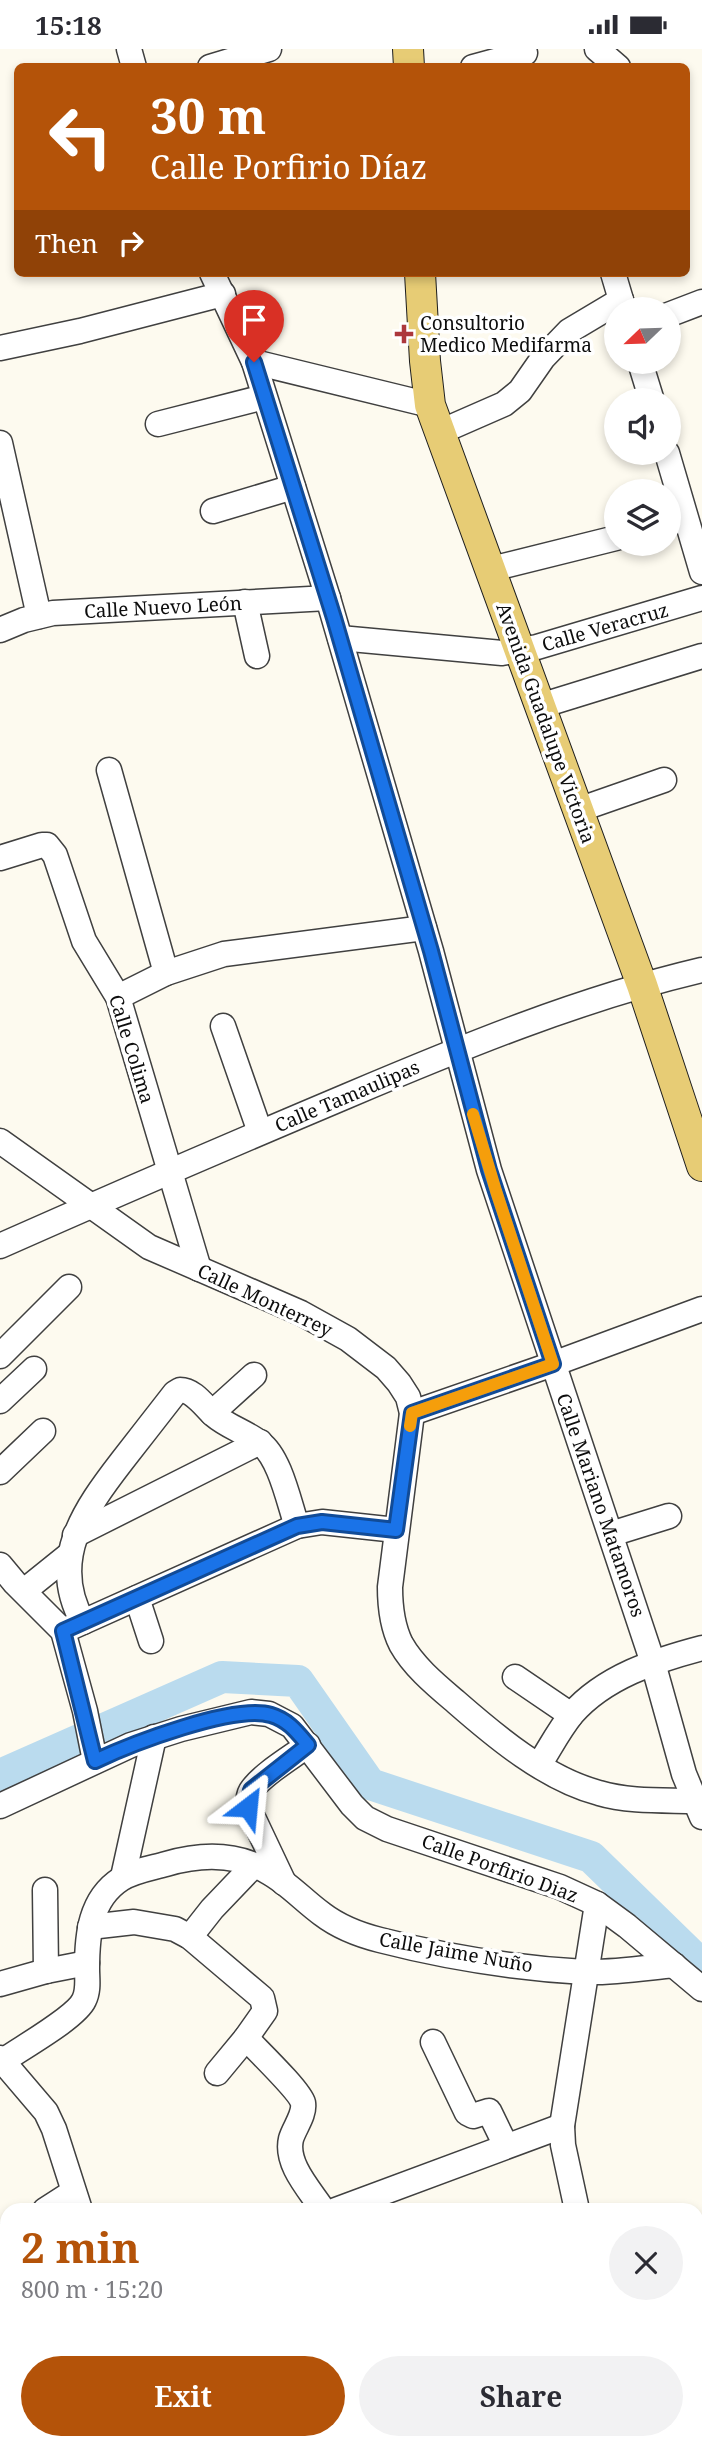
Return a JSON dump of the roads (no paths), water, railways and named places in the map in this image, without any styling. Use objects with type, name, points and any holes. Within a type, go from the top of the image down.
[{"type":"main road","name":"Avenida Guadalupe Victoria","points":[[420,277],[425,361],[435,419],[642,985],[702,1166]]},
{"type":"street","points":[[223,63],[269,49]]},
{"type":"street","points":[[597,49],[613,63]]},
{"type":"street","points":[[488,63],[525,53]]},
{"type":"street","points":[[614,277],[620,297]]},
{"type":"street","points":[[0,348],[80,331],[218,283]]},
{"type":"street","name":"Calle Mariano Matamoros","points":[[218,283],[254,362],[340,638],[424,928],[489,1170],[611,1534],[653,1663],[684,1774],[698,1809]]},
{"type":"street","points":[[681,310],[702,302]]},
{"type":"street","points":[[254,362],[435,419],[504,404],[520,391],[543,358],[569,331],[604,314]]},
{"type":"street","points":[[158,424],[264,397]]},
{"type":"street","points":[[0,443],[39,616]]},
{"type":"street","points":[[214,511],[293,487]]},
{"type":"street","points":[[681,528],[702,572]]},
{"type":"street","points":[[491,569],[604,541]]},
{"type":"street","name":"Calle Nuevo León","points":[[0,629],[39,616],[69,612],[328,598]]},
{"type":"street","name":"Calle Veracruz","points":[[340,638],[502,653],[519,651],[702,598]]},
{"type":"street","points":[[245,603],[257,656]]},
{"type":"street","points":[[540,706],[702,656]]},
{"type":"street","points":[[109,770],[166,973]]},
{"type":"street","points":[[578,810],[664,780]]},
{"type":"street","name":"Calle Colima","points":[[0,857],[35,845],[47,845],[52,850],[83,941],[118,997],[199,1269]]},
{"type":"street","points":[[118,997],[166,973],[224,954],[424,928]]},
{"type":"street","name":"Calle Tamaulipas","points":[[0,1246],[260,1132],[457,1050],[586,1002],[702,970]]},
{"type":"street","points":[[223,1026],[260,1132]]},
{"type":"street","name":"Calle Monterrey","points":[[0,1141],[149,1247],[302,1313],[348,1339],[386,1368],[400,1383],[408,1397],[412,1413]]},
{"type":"street","points":[[0,1356],[69,1287]]},
{"type":"street","points":[[698,1809],[600,1794],[582,1788],[509,1747],[435,1684],[414,1661],[401,1644],[390,1608],[396,1530],[412,1413],[702,1309]]},
{"type":"street","points":[[0,1401],[34,1370]]},
{"type":"street","points":[[212,1413],[254,1375]]},
{"type":"street","points":[[95,1761],[73,1626],[70,1585],[73,1544],[83,1515],[97,1494],[175,1393],[180,1389],[185,1390],[226,1425],[260,1442],[269,1451],[297,1526]]},
{"type":"street","points":[[0,1472],[43,1431]]},
{"type":"street","points":[[24,1591],[73,1544],[260,1442]]},
{"type":"street","points":[[611,1534],[669,1516]]},
{"type":"street","points":[[73,1626],[297,1526],[322,1522],[396,1530]]},
{"type":"street","points":[[0,1565],[24,1591],[73,1626]]},
{"type":"street","points":[[137,1598],[151,1641]]},
{"type":"street","points":[[539,1765],[571,1715],[589,1697],[605,1686],[653,1663],[702,1648]]},
{"type":"street","points":[[516,1677],[571,1715]]},
{"type":"street","name":"Calle Porfirio Diaz","points":[[0,1806],[95,1761],[154,1737],[251,1712],[269,1714],[292,1726],[339,1791],[365,1818],[387,1829],[560,1887],[597,1904],[700,1983]]},
{"type":"street","points":[[123,1877],[154,1737]]},
{"type":"street","points":[[284,1882],[248,1807],[248,1798],[251,1790],[261,1781],[308,1745]]},
{"type":"street","name":"Calle Jaime Nuño","points":[[1,2061],[78,2010],[84,2001],[90,1927],[94,1909],[103,1895],[123,1877],[194,1857],[229,1858],[254,1865],[284,1882],[324,1916],[344,1927],[377,1939],[480,1961],[585,1972],[674,1965]]},
{"type":"street","points":[[190,1937],[212,1909],[254,1865]]},
{"type":"street","points":[[45,1891],[46,1971]]},
{"type":"street","points":[[575,2203],[563,2145],[562,2126],[597,1904]]},
{"type":"street","points":[[90,1927],[134,1922],[157,1925],[190,1937],[262,1997],[265,2011],[217,2073]]},
{"type":"street","points":[[0,1984],[87,1963]]},
{"type":"street","points":[[246,2038],[299,2095],[303,2110],[291,2139],[292,2161],[319,2203]]},
{"type":"street","points":[[433,2042],[467,2113],[473,2116],[489,2111],[506,2146]]},
{"type":"street","points":[[1,2061],[46,2112],[54,2129],[76,2201]]},
{"type":"street","points":[[355,2203],[562,2126]]},
{"type":"waterway","points":[[0,1775],[222,1677],[298,1681],[370,1784],[591,1857],[702,1965]]},
{"type":"place","name":"Consultorio Medico Medifarma","points":[[404,334]]}]
